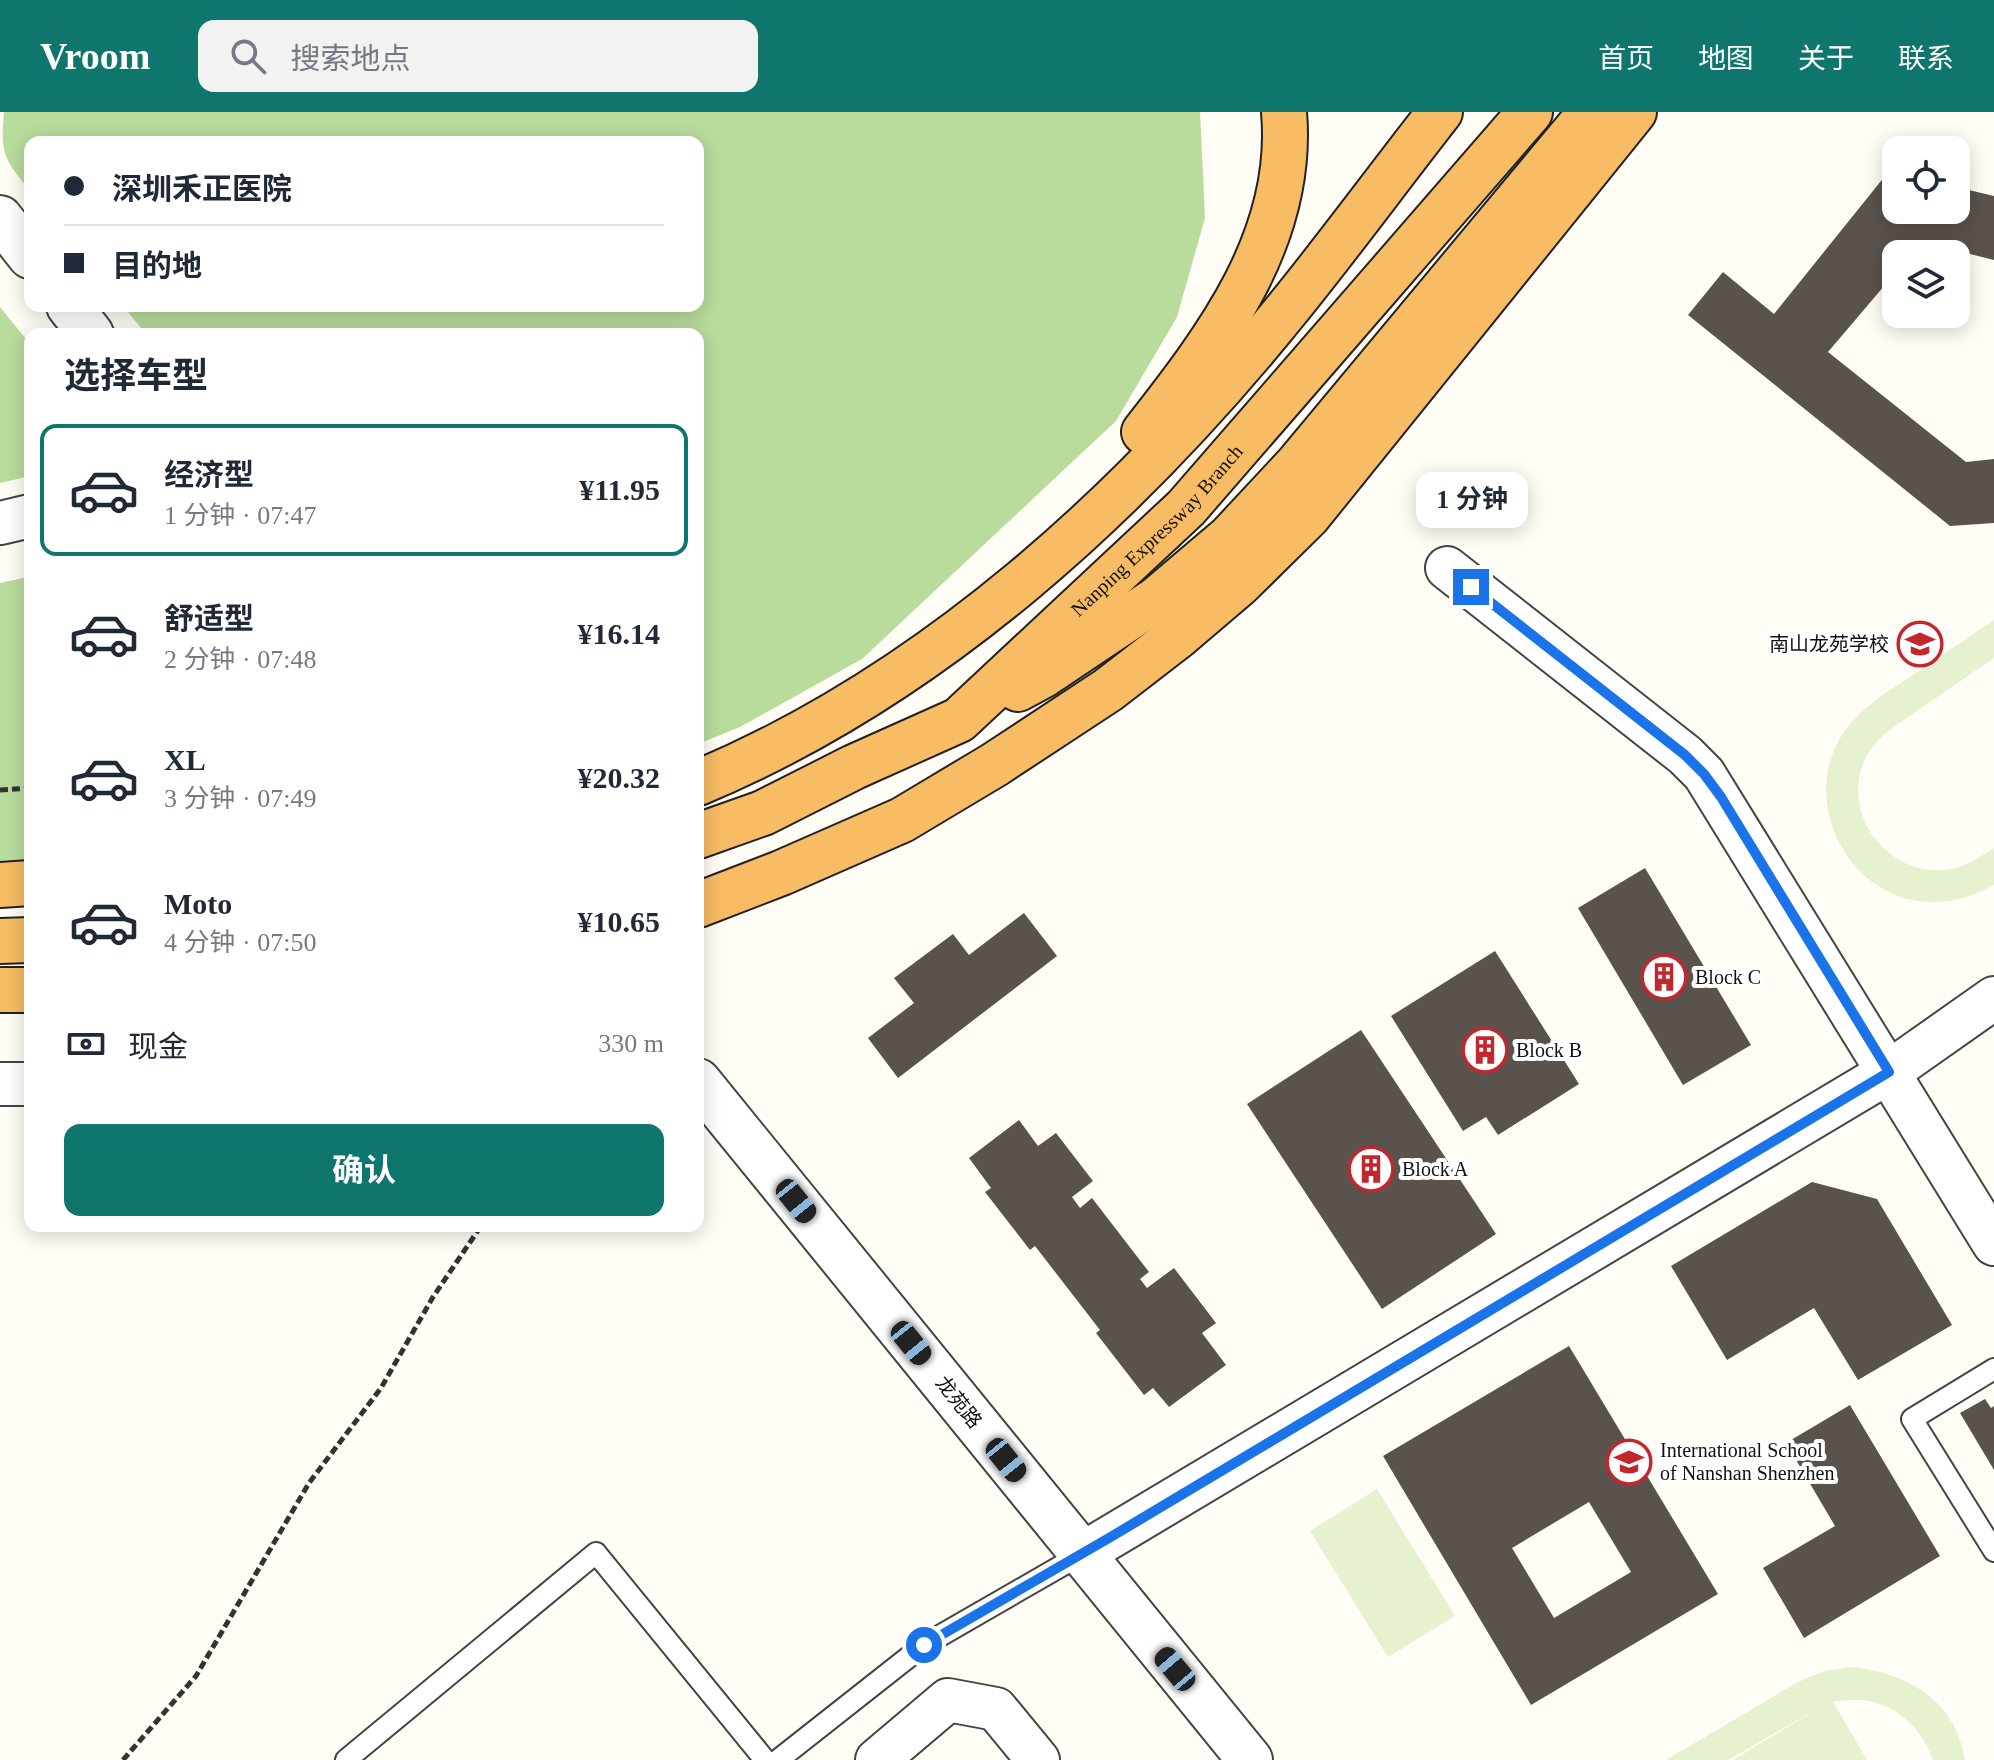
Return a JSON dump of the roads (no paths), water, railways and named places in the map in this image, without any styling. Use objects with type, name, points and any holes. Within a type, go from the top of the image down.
[{"type":"highway","points":[[1023,584],[1178,389],[1234,307],[1258,261],[1277,197],[1286,141],[1284,112]]},
{"type":"highway","points":[[704,781],[744,764],[875,691],[1023,584],[1118,496],[1212,396],[1286,310],[1440,112]]},
{"type":"highway","name":"Nanping Expressway Branch","points":[[704,834],[763,813],[854,767],[959,720],[1186,508],[1530,112]]},
{"type":"highway","points":[[959,720],[1042,676],[1157,599],[1230,537],[1297,465],[1591,112]]},
{"type":"highway","points":[[704,903],[902,820],[1108,690],[1178,636],[1239,584],[1308,516],[1634,112]]},
{"type":"highway","points":[[0,885],[24,883]]},
{"type":"highway","points":[[0,941],[24,940]]},
{"type":"highway","points":[[0,990],[24,990]]},
{"type":"street","points":[[0,218],[24,248]]},
{"type":"street","points":[[74,312],[86,328]]},
{"type":"street","points":[[0,523],[24,517]]},
{"type":"street","points":[[1447,568],[1685,755],[1704,774],[1994,1244]]},
{"type":"street","points":[[1082,1554],[1889,1072],[1994,998]]},
{"type":"street","points":[[0,1084],[24,1084]]},
{"type":"street","name":"龙苑路","points":[[704,1088],[1250,1760]]},
{"type":"street","points":[[877,1760],[948,1700],[996,1709],[1038,1760]]},
{"type":"lane","points":[[1994,1369],[1912,1419],[1994,1551]]},
{"type":"lane","points":[[346,1760],[596,1553],[765,1760]]},
{"type":"lane","points":[[778,1760],[924,1645],[1082,1554]]},
{"type":"place","name":"南山龙苑学校","points":[[1920,644]]},
{"type":"place","name":"Block C","points":[[1664,977]]},
{"type":"place","name":"Block B","points":[[1485,1050]]},
{"type":"place","name":"Block A","points":[[1371,1169]]},
{"type":"place","name":"International School of Nanshan Shenzhen","points":[[1629,1462]]}]
